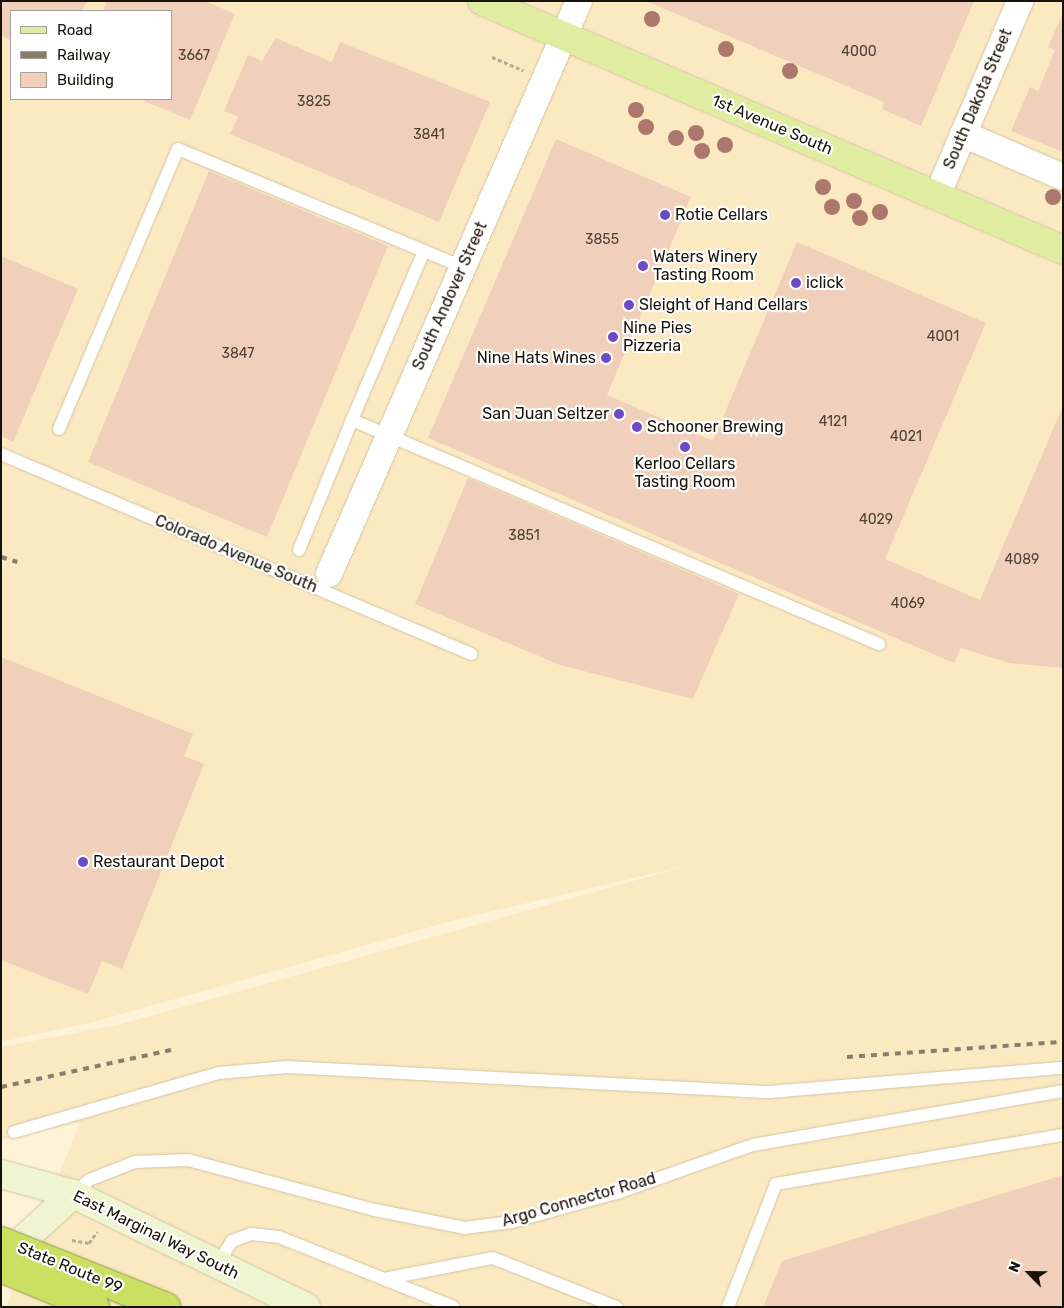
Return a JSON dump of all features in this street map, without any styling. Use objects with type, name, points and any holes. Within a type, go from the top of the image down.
[{"type":"highway","name":"State Route 99","points":[[1,1241],[166,1307]]},
{"type":"highway","name":"State Route 99","points":[[1,1268],[95,1307]]},
{"type":"main road","name":"1st Avenue South","points":[[482,1],[1063,250]]},
{"type":"main road","name":"East Marginal Way South","points":[[6,1177],[73,1194],[306,1307]]},
{"type":"main road","points":[[1,1260],[73,1194]]},
{"type":"street","name":"South Andover Street","points":[[326,582],[579,1]]},
{"type":"street","name":"South Dakota Street","points":[[937,196],[1020,1]]},
{"type":"street","points":[[963,134],[1063,177]]},
{"type":"lane","points":[[59,429],[178,149],[463,267]]},
{"type":"lane","points":[[298,550],[424,251]]},
{"type":"lane","points":[[352,420],[879,644]]},
{"type":"lane","name":"Colorado Avenue South","points":[[1,454],[326,582],[471,654]]},
{"type":"lane","points":[[14,1132],[219,1073],[287,1067],[769,1092],[1063,1068]]},
{"type":"lane","name":"Argo Connector Road","points":[[73,1194],[89,1180],[135,1162],[188,1160],[375,1210],[464,1228],[512,1222],[620,1192],[752,1145],[1063,1091]]},
{"type":"lane","points":[[728,1307],[776,1184],[1063,1135]]},
{"type":"lane","points":[[218,1264],[232,1241],[251,1234],[279,1237],[389,1278],[454,1307]]},
{"type":"lane","points":[[389,1278],[493,1258],[617,1307]]},
{"type":"path","points":[[492,57],[532,74]]},
{"type":"shaded area","points":[[1,1],[1063,1],[1063,1307],[6,1307],[80,1123],[1,1140],[1,1047],[118,1025],[690,865],[455,920],[97,1021],[1,1042]]},
{"type":"building","points":[[1,1],[87,1],[82,10],[10,10],[10,40],[1,36]]},
{"type":"building","points":[[107,1],[205,1],[235,14],[190,120],[142,100],[172,100],[172,10],[103,10]]},
{"type":"building","points":[[646,1],[974,1],[921,126],[882,109],[884,102]]},
{"type":"building","points":[[1063,13],[1063,152],[1011,131],[1030,87],[1038,91],[1055,50],[1048,47]]},
{"type":"building","points":[[276,38],[332,62],[340,42],[490,102],[439,222],[230,134],[238,117],[224,111],[248,55],[262,61]]},
{"type":"building","points":[[556,139],[691,197],[607,395],[713,441],[797,242],[986,323],[885,559],[980,600],[1063,406],[1063,668],[1009,663],[961,648],[954,663],[428,438]]},
{"type":"building","points":[[209,171],[388,246],[267,537],[88,462]]},
{"type":"building","points":[[1,256],[78,289],[13,442],[1,436]]},
{"type":"building","points":[[468,478],[739,594],[693,699],[560,665],[415,604]]},
{"type":"building","name":"Restaurant Depot","points":[[1,657],[193,734],[184,756],[204,764],[122,969],[102,961],[88,994],[1,960]]},
{"type":"building","points":[[1063,1175],[1063,1307],[763,1307],[782,1261]]},
{"type":"railway","points":[[1,557],[17,562]]},
{"type":"railway","points":[[847,1057],[1063,1042]]},
{"type":"railway","points":[[1,1087],[171,1050]]},
{"type":"place","name":"Rotie Cellars","points":[[665,215]]},
{"type":"place","name":"Waters Winery Tasting Room","points":[[643,266]]},
{"type":"place","name":"iclick","points":[[796,283]]},
{"type":"place","name":"Sleight of Hand Cellars","points":[[629,305]]},
{"type":"place","name":"Nine Pies Pizzeria","points":[[613,337]]},
{"type":"place","name":"Nine Hats Wines","points":[[606,358]]},
{"type":"place","name":"San Juan Seltzer","points":[[619,414]]},
{"type":"place","name":"Schooner Brewing","points":[[637,427]]},
{"type":"place","name":"Kerloo Cellars Tasting Room","points":[[685,447]]},
{"type":"place","name":"Restaurant Depot","points":[[83,862]]}]
